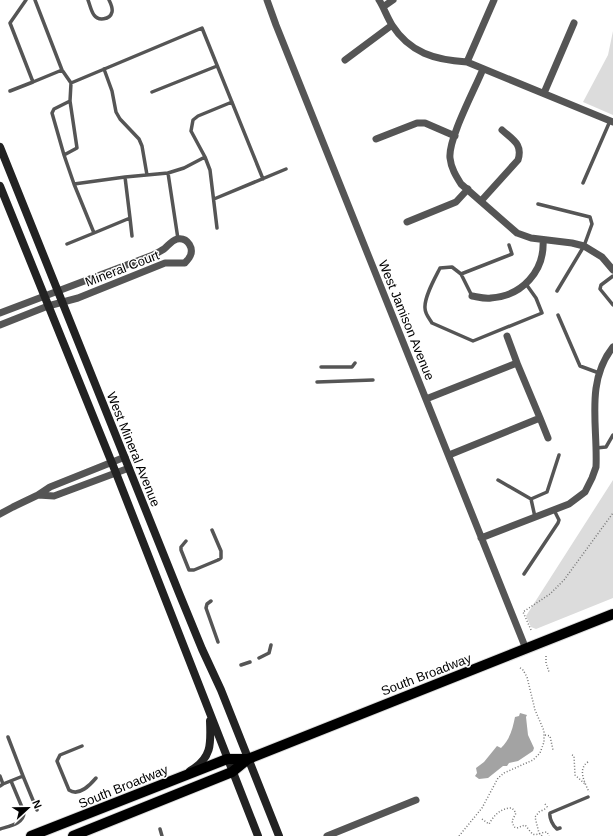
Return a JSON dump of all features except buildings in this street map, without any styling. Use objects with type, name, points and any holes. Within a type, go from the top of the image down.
[{"type":"main road","name":"West Mineral Avenue","points":[[0,147],[279,836]]},
{"type":"main road","name":"West Mineral Avenue","points":[[0,186],[112,462],[258,836]]},
{"type":"main road","name":"South Broadway","points":[[73,836],[232,772],[248,759],[613,614]]},
{"type":"main road","points":[[175,779],[198,765],[207,755],[211,743],[210,714]]},
{"type":"main road","name":"South Broadway","points":[[31,836],[227,759],[248,759]]},
{"type":"street","name":"West Jamison Avenue","points":[[267,0],[526,648]]},
{"type":"street","points":[[379,0],[392,25],[416,50],[446,61],[467,62],[611,121]]},
{"type":"street","points":[[383,7],[393,0]]},
{"type":"street","points":[[467,62],[494,0]]},
{"type":"street","points":[[544,93],[574,22]]},
{"type":"street","points":[[346,60],[392,25]]},
{"type":"street","points":[[483,69],[450,148],[452,167],[461,184],[517,233],[531,238],[584,246],[602,257],[613,270]]},
{"type":"street","points":[[376,139],[417,122],[424,123],[454,136]]},
{"type":"street","points":[[481,201],[518,160],[520,154],[519,146],[502,130]]},
{"type":"street","points":[[407,222],[456,202],[468,189]]},
{"type":"street","name":"Mineral Court","points":[[0,313],[153,255],[163,250],[171,242],[178,239],[183,239],[188,242],[190,246],[191,251],[189,258],[184,262],[165,263],[78,298],[48,306],[0,325]]},
{"type":"street","points":[[472,296],[490,298],[497,297],[513,292],[526,284],[536,273],[540,264],[543,256],[543,240]]},
{"type":"street","points":[[507,336],[548,438]]},
{"type":"street","points":[[481,538],[554,510],[582,495],[588,486],[596,467],[594,394],[599,373],[613,347]]},
{"type":"street","points":[[426,398],[517,363]]},
{"type":"street","points":[[449,455],[540,418]]},
{"type":"street","points":[[0,514],[38,495],[50,487],[125,457]]},
{"type":"street","points":[[38,495],[54,496],[130,468]]},
{"type":"street","points":[[327,836],[416,800]]},
{"type":"lane","points":[[26,0],[10,23],[32,82]]},
{"type":"lane","points":[[35,0],[62,70],[71,83],[70,100],[77,148],[64,155]]},
{"type":"lane","points":[[88,0],[94,16],[98,19],[110,17],[112,13],[112,6],[109,0]]},
{"type":"lane","points":[[71,83],[202,28],[263,179]]},
{"type":"lane","points":[[152,92],[217,66]]},
{"type":"lane","points":[[104,69],[112,91],[116,112],[120,119],[133,132],[142,146],[147,175]]},
{"type":"lane","points":[[10,91],[62,70]]},
{"type":"lane","points":[[70,100],[54,109],[52,113],[74,184],[94,233]]},
{"type":"lane","points":[[217,228],[210,170],[205,157],[190,131],[193,120],[198,116],[232,102]]},
{"type":"lane","points":[[583,183],[611,121]]},
{"type":"lane","points":[[74,184],[168,173],[184,168],[205,157]]},
{"type":"lane","points":[[214,199],[286,170]]},
{"type":"lane","points":[[168,173],[178,239]]},
{"type":"lane","points":[[125,177],[132,236]]},
{"type":"lane","points":[[538,204],[590,217],[592,224],[584,246],[557,291]]},
{"type":"lane","points":[[67,244],[130,218]]},
{"type":"lane","points":[[461,274],[512,254],[508,245]]},
{"type":"lane","points":[[472,296],[461,274],[452,267],[440,268],[426,300],[425,308],[428,317],[432,323],[473,341],[542,313],[536,298],[526,284]]},
{"type":"lane","points":[[613,276],[601,285],[600,289],[613,305]]},
{"type":"lane","points":[[558,315],[580,366],[599,373]]},
{"type":"lane","points":[[321,367],[352,367],[355,363]]},
{"type":"lane","points":[[317,382],[373,380]]},
{"type":"lane","points":[[596,448],[606,447],[613,435]]},
{"type":"lane","points":[[498,480],[531,498],[547,492],[559,455]]},
{"type":"lane","points":[[531,498],[535,517]]},
{"type":"lane","points":[[524,574],[558,523],[559,520],[554,510]]},
{"type":"lane","points":[[186,541],[181,547],[181,550],[189,570],[194,570],[221,558],[221,551],[212,530]]},
{"type":"lane","points":[[211,601],[207,604],[206,608],[218,642]]},
{"type":"lane","points":[[259,658],[270,653],[271,645]]},
{"type":"lane","points":[[241,665],[250,662]]},
{"type":"lane","points":[[8,737],[37,810]]},
{"type":"lane","points":[[82,746],[58,757],[57,761],[69,790],[75,792],[86,788],[96,778]]},
{"type":"lane","points":[[0,776],[2,785],[24,776]]},
{"type":"lane","points":[[0,829],[19,822],[23,819],[24,815],[11,781]]},
{"type":"lane","points":[[560,828],[557,829],[554,827],[550,813],[589,796]]},
{"type":"lane","points":[[160,830],[162,836]]},
{"type":"path","points":[[531,630],[524,612],[550,594],[564,580],[613,513]]},
{"type":"path","points":[[546,656],[546,663],[549,672]]},
{"type":"path","points":[[459,836],[482,808],[498,778],[504,773],[534,760],[540,753],[544,742],[542,726],[535,710],[527,677],[523,670],[519,667]]},
{"type":"path","points":[[544,735],[550,736],[553,750]]},
{"type":"path","points":[[572,755],[574,756],[575,775],[586,785]]},
{"type":"path","points":[[588,762],[584,765],[582,770],[589,796]]},
{"type":"path","points":[[544,804],[548,808]]},
{"type":"path","points":[[482,819],[489,824],[500,812],[508,808],[512,808],[516,813],[512,821],[514,827],[517,828],[525,825],[533,834],[536,835],[547,832],[549,836]]},
{"type":"path","points":[[539,833],[542,836]]},
{"type":"shaded area","points":[[613,31],[613,115],[583,102],[608,55]]},
{"type":"shaded area","points":[[613,480],[613,598],[536,629],[531,627],[526,616]]},
{"type":"shaded area","points":[[520,713],[527,715],[528,735],[534,748],[533,751],[518,761],[509,763],[507,766],[503,766],[488,778],[479,779],[475,776],[477,773],[476,768],[484,762],[497,746],[501,748],[504,745],[511,733],[515,717],[519,716]]}]
